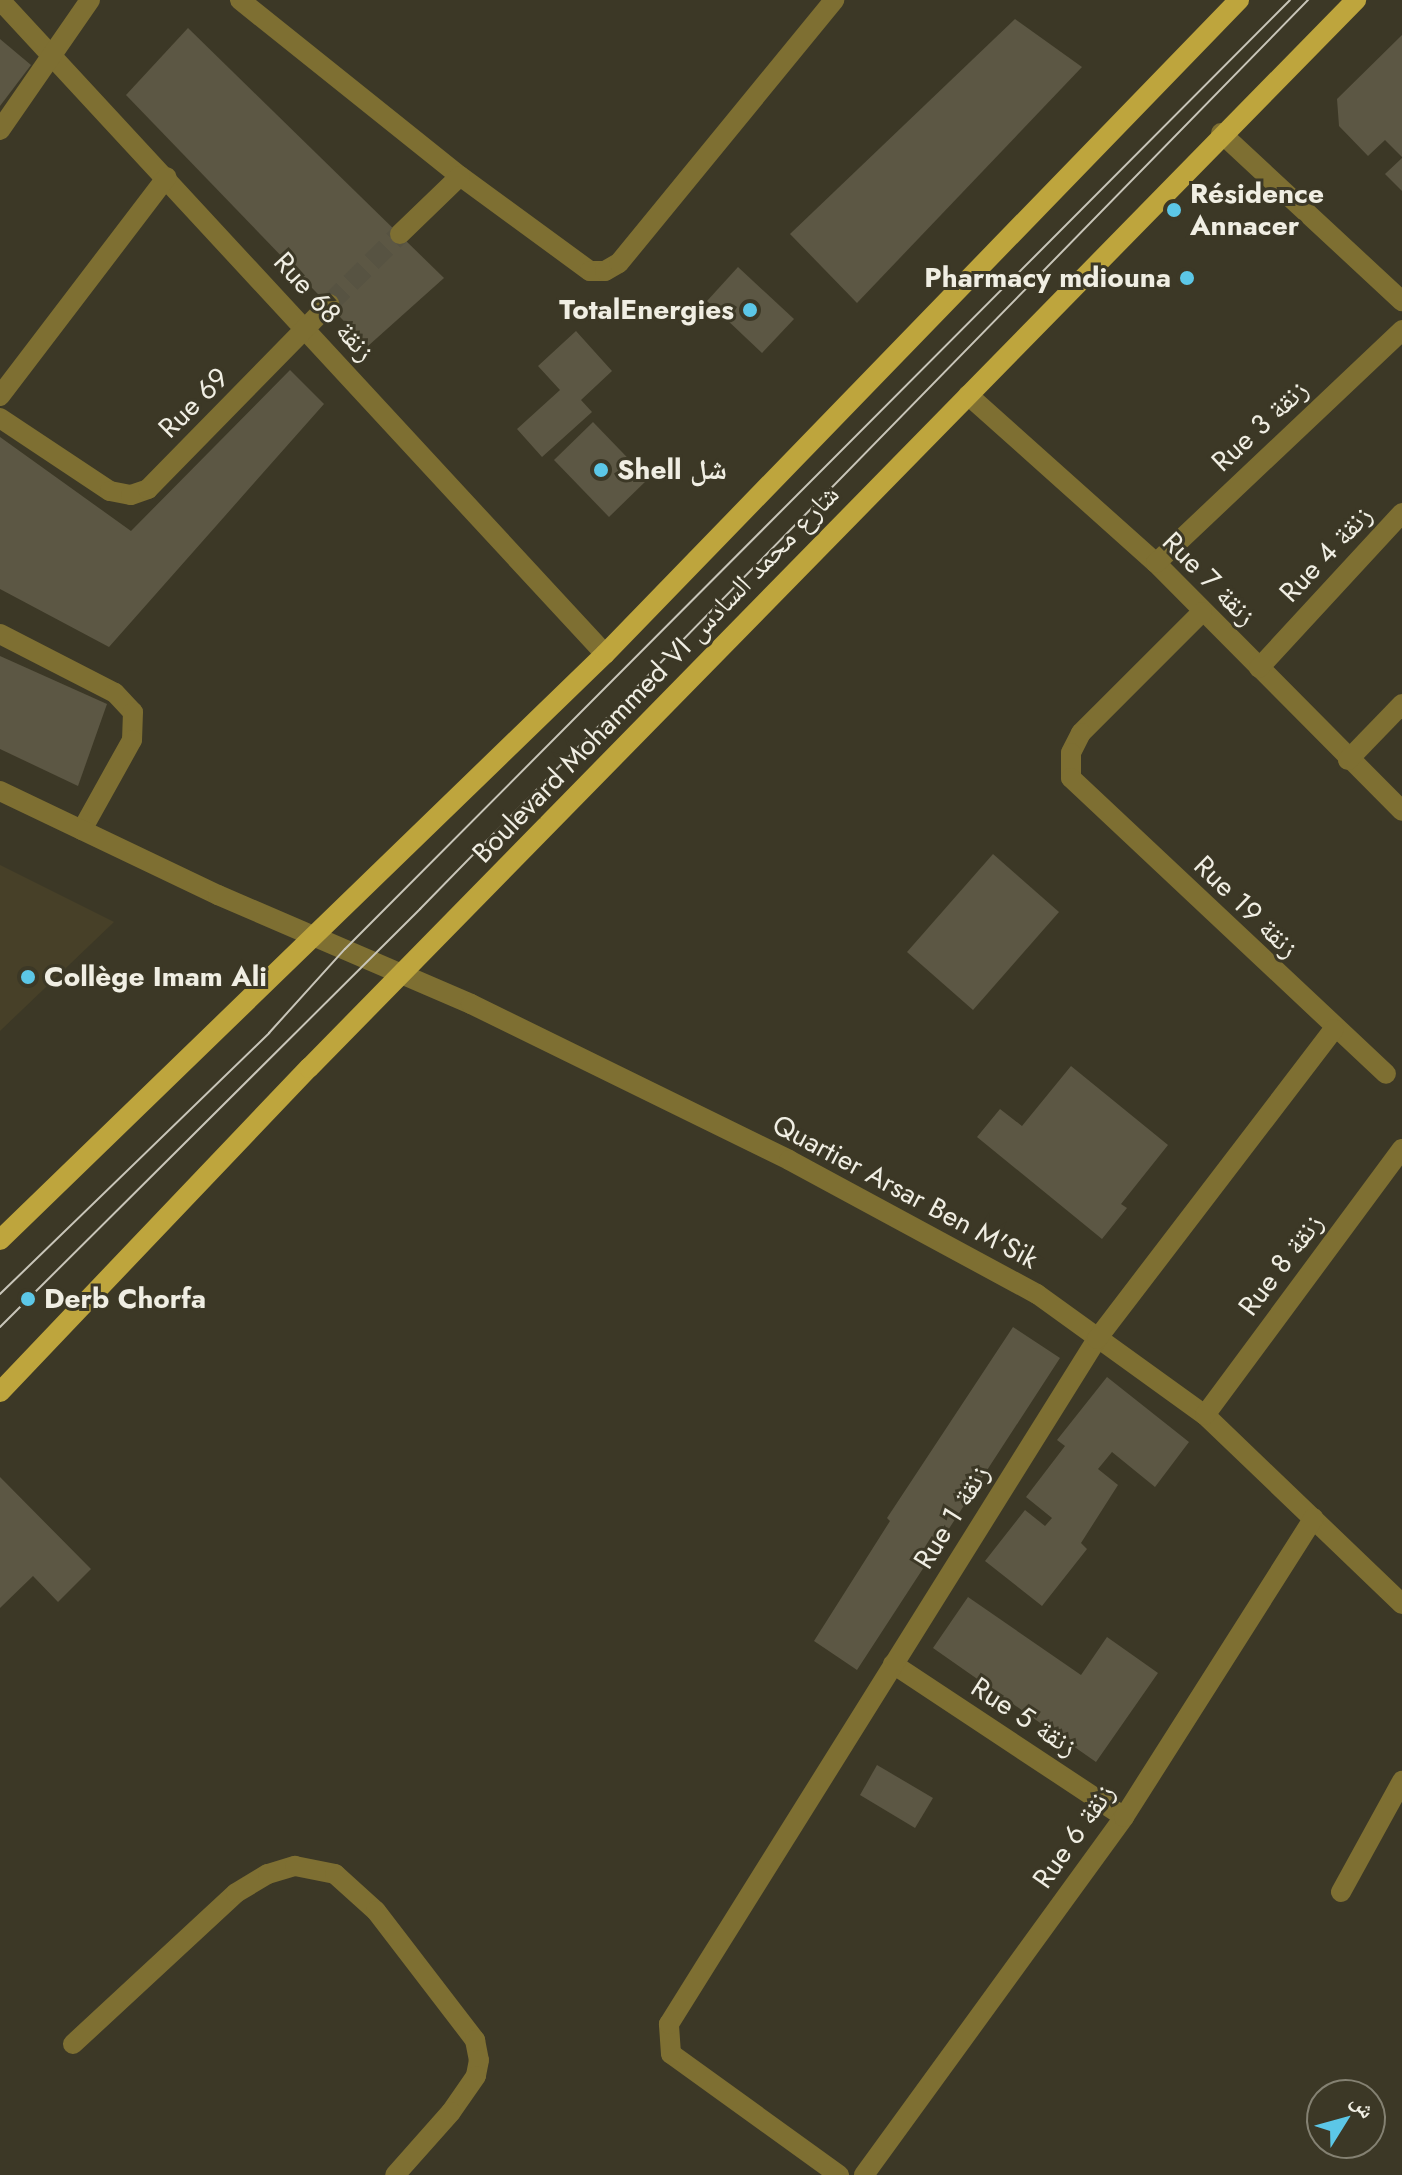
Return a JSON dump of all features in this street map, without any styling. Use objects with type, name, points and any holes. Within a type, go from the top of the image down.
[{"type":"main road","name":"Boulevard Mohammed VI شارع محمد السادس","points":[[0,1240],[605,654],[1239,0]]},
{"type":"main road","name":"Boulevard Mohammed VI شارع محمد السادس","points":[[0,1392],[1221,133],[1356,0]]},
{"type":"street","name":"Rue 68 زنقة","points":[[0,0],[605,654]]},
{"type":"street","points":[[0,130],[90,0]]},
{"type":"street","points":[[240,0],[460,176],[590,271],[605,271],[619,263],[834,0]]},
{"type":"street","points":[[1221,133],[1402,301]]},
{"type":"street","points":[[400,234],[460,176]]},
{"type":"street","points":[[0,396],[167,177]]},
{"type":"street","name":"Rue 69","points":[[0,418],[110,491],[131,495],[148,489],[307,330],[329,304]]},
{"type":"street","name":"Rue 3 زنقة","points":[[1156,563],[1402,330]]},
{"type":"street","name":"Rue 7 زنقة","points":[[968,395],[1156,563],[1348,760],[1402,811]]},
{"type":"street","name":"Rue 4 زنقة","points":[[1259,668],[1402,513]]},
{"type":"street","name":"Rue 19 زنقة","points":[[1202,612],[1081,733],[1071,753],[1071,778],[1334,1029],[1386,1074]]},
{"type":"street","points":[[0,634],[115,693],[133,712],[132,740],[82,830]]},
{"type":"street","points":[[1348,760],[1402,704]]},
{"type":"street","name":"Quartier Arsar Ben M'Sik","points":[[0,791],[402,975],[803,1167],[1013,1280],[1205,1415],[1402,1604]]},
{"type":"street","name":"Rue 1 زنقة","points":[[839,2175],[675,2058],[667,2044],[669,2024],[1097,1339],[1334,1029]]},
{"type":"street","name":"Rue 8 زنقة","points":[[1205,1415],[1402,1149]]},
{"type":"street","name":"Rue 6 زنقة","points":[[864,2175],[1124,1817],[1314,1518]]},
{"type":"street","name":"Rue 5 زنقة","points":[[893,1664],[1124,1817]]},
{"type":"street","points":[[1341,1892],[1402,1781]]},
{"type":"street","points":[[73,2044],[236,1893],[268,1874],[295,1866],[335,1874],[376,1911],[475,2040],[477,2050],[476,2076],[395,2175]]},
{"type":"shaded area","name":"Collège Imam Ali","points":[[0,865],[114,922],[0,1031]]},
{"type":"building","points":[[1015,19],[1082,67],[857,303],[790,234]]},
{"type":"building","points":[[188,28],[444,278],[368,346],[126,95]]},
{"type":"building","points":[[1402,35],[1402,157],[1385,140],[1368,156],[1339,126],[1337,99]]},
{"type":"building","points":[[0,39],[31,65],[0,106]]},
{"type":"building","points":[[1402,158],[1402,191],[1385,174]]},
{"type":"building","name":"TotalEnergies","points":[[738,267],[794,319],[762,353],[707,301]]},
{"type":"building","points":[[576,331],[612,371],[581,400],[592,412],[542,457],[517,429],[560,390],[538,366]]},
{"type":"building","points":[[290,370],[324,404],[109,647],[0,589],[0,437],[131,531]]},
{"type":"building","name":"Shell شل","points":[[593,422],[648,479],[609,517],[554,460]]},
{"type":"building","points":[[0,656],[107,704],[78,786],[0,749]]},
{"type":"building","points":[[993,854],[1059,912],[973,1010],[907,952]]},
{"type":"building","points":[[1071,1066],[1168,1145],[1121,1204],[1127,1208],[1102,1239],[977,1137],[1000,1109],[1022,1126]]},
{"type":"building","points":[[1013,1327],[1060,1358],[857,1670],[814,1641],[890,1521],[887,1518]]},
{"type":"building","points":[[1107,1377],[1189,1442],[1155,1487],[1112,1452],[1098,1469],[1118,1485],[1081,1543],[1087,1549],[1042,1606],[985,1561],[1025,1510],[1045,1526],[1052,1518],[1026,1497],[1065,1446],[1057,1440]]},
{"type":"building","points":[[0,1477],[91,1569],[58,1602],[33,1576],[0,1608]]},
{"type":"building","points":[[968,1597],[1081,1675],[1107,1637],[1158,1673],[1096,1762],[933,1648]]},
{"type":"building","points":[[877,1765],[933,1798],[915,1828],[860,1795]]},
{"type":"tunnel","points":[[329,304],[400,234]]},
{"type":"tram line","points":[[0,1294],[269,1033],[345,949],[1290,0]]},
{"type":"tram line","points":[[0,1327],[420,909],[1308,0]]},
{"type":"place","name":"Résidence Annacer","points":[[1174,210]]},
{"type":"place","name":"Pharmacy mdiouna","points":[[1187,278]]},
{"type":"place","name":"TotalEnergies","points":[[750,310]]},
{"type":"place","name":"Shell شل","points":[[601,470]]},
{"type":"place","name":"Collège Imam Ali","points":[[28,977]]},
{"type":"place","name":"Derb Chorfa","points":[[28,1299]]}]
